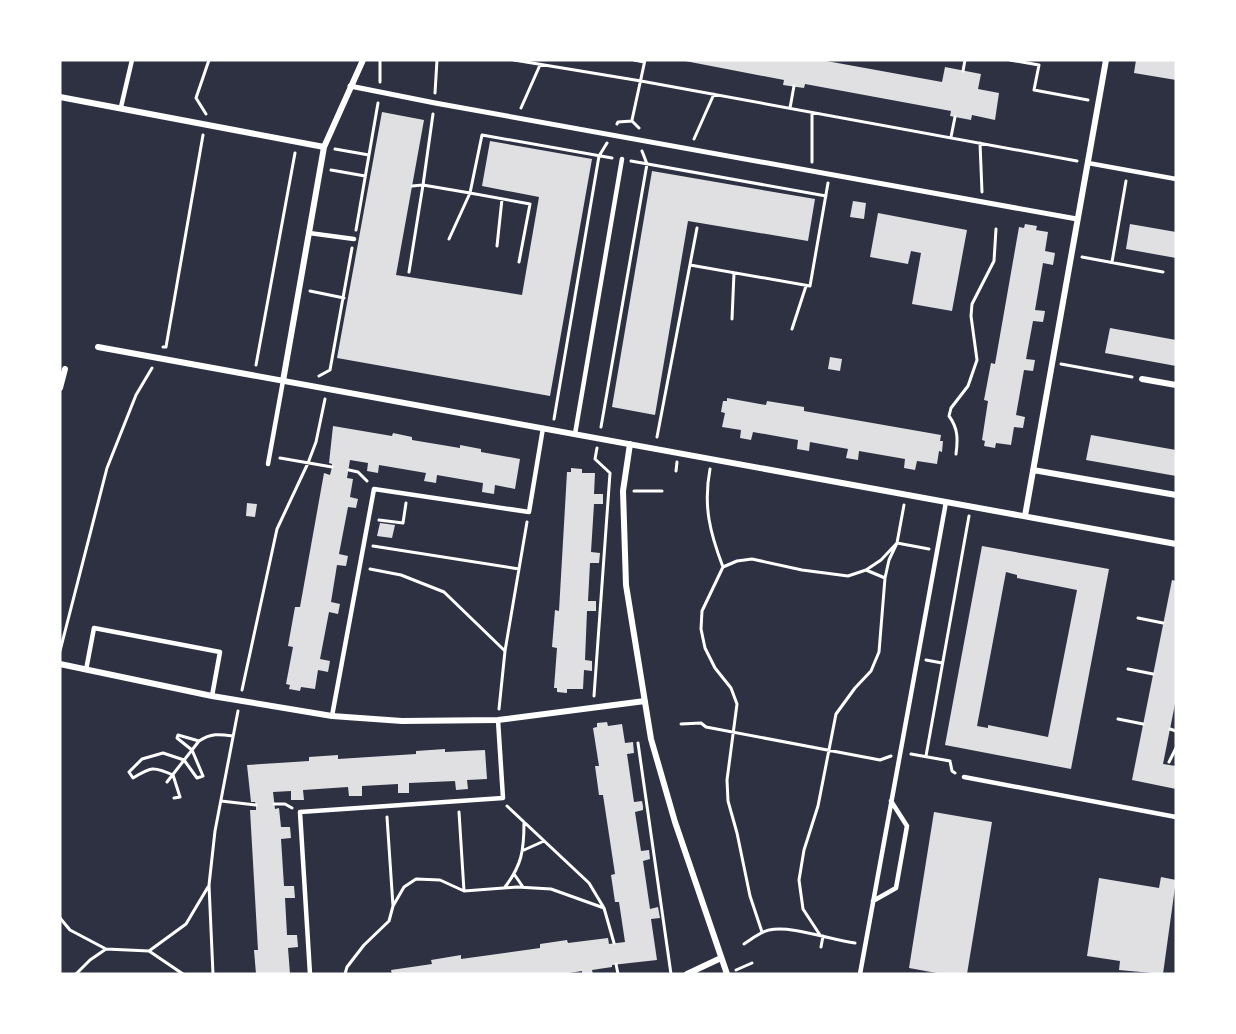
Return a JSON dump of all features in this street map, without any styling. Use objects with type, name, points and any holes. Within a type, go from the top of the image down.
[{"type":"street","points":[[283,381],[324,147],[363,60]]},
{"type":"street","points":[[1025,516],[1106,60]]},
{"type":"street","points":[[350,86],[1077,219]]},
{"type":"street","points":[[60,97],[324,147]]},
{"type":"street","points":[[98,347],[1176,544]]},
{"type":"street","points":[[60,388],[65,369]]},
{"type":"street","points":[[1142,379],[1176,385]]},
{"type":"street","points":[[630,444],[623,491],[626,585],[651,740],[675,822],[727,974]]},
{"type":"street","points":[[1033,470],[1176,495]]},
{"type":"street","points":[[60,664],[212,696],[333,716],[402,721],[498,720],[645,701]]},
{"type":"street","points":[[687,974],[721,958]]},
{"type":"lane","points":[[121,107],[132,60]]},
{"type":"lane","points":[[575,434],[622,159]]},
{"type":"lane","points":[[1088,163],[1176,179]]},
{"type":"lane","points":[[309,233],[354,239]]},
{"type":"lane","points":[[268,465],[283,381]]},
{"type":"lane","points":[[333,716],[374,489],[529,512],[543,428]]},
{"type":"lane","points":[[860,974],[946,502]]},
{"type":"lane","points":[[86,670],[93,628],[220,652],[212,696]]},
{"type":"lane","points":[[310,974],[300,812],[503,798],[498,720]]},
{"type":"lane","points":[[964,777],[1176,817]]},
{"type":"lane","points":[[873,901],[897,888],[907,826],[891,801]]},
{"type":"path","points":[[196,98],[209,60]]},
{"type":"path","points":[[319,377],[319,374],[330,370],[380,93],[380,60]]},
{"type":"path","points":[[409,272],[435,103],[437,60]]},
{"type":"path","points":[[516,60],[1088,163]]},
{"type":"path","points":[[632,121],[645,61],[634,60]]},
{"type":"path","points":[[963,70],[965,60]]},
{"type":"path","points":[[1010,60],[1039,65],[1034,90],[1099,102]]},
{"type":"path","points":[[518,118],[540,65]]},
{"type":"path","points":[[790,109],[794,86]]},
{"type":"path","points":[[690,149],[714,94]]},
{"type":"path","points":[[812,113],[812,164],[818,172]]},
{"type":"path","points":[[951,137],[955,117]]},
{"type":"path","points":[[60,651],[107,468],[136,395],[153,367],[158,346],[166,347],[205,125]]},
{"type":"path","points":[[449,239],[470,193],[482,135],[826,196]]},
{"type":"path","points":[[254,376],[297,142]]},
{"type":"path","points":[[980,143],[982,201]]},
{"type":"path","points":[[324,147],[369,156]]},
{"type":"path","points":[[552,429],[599,156]]},
{"type":"path","points":[[593,708],[610,473],[595,459],[647,164]]},
{"type":"path","points":[[320,168],[365,176]]},
{"type":"path","points":[[1112,262],[1128,170]]},
{"type":"path","points":[[690,266],[810,286],[830,173]]},
{"type":"path","points":[[412,186],[423,185],[530,204],[519,262]]},
{"type":"path","points":[[497,246],[502,199]]},
{"type":"path","points":[[655,448],[697,228]]},
{"type":"path","points":[[956,454],[958,440],[956,424],[949,416],[951,408],[968,386],[977,360],[971,316],[972,304],[994,261],[996,229]]},
{"type":"path","points":[[1071,255],[1163,272]]},
{"type":"path","points":[[732,319],[734,273]]},
{"type":"path","points":[[792,329],[806,285]]},
{"type":"path","points":[[299,289],[344,297]]},
{"type":"path","points":[[1052,363],[1142,379]]},
{"type":"path","points":[[213,974],[209,885],[215,831],[277,530],[316,442],[326,399],[315,397]]},
{"type":"path","points":[[270,456],[332,467]]},
{"type":"path","points":[[712,459],[706,508],[712,538],[723,567]]},
{"type":"path","points":[[349,470],[358,472],[374,489]]},
{"type":"path","points":[[369,519],[403,524],[408,494]]},
{"type":"path","points":[[821,947],[822,935],[803,909],[799,880],[804,850],[818,806],[836,714],[871,671],[879,652],[885,578],[889,560],[897,543],[906,494]]},
{"type":"path","points":[[926,756],[971,507]]},
{"type":"path","points":[[498,720],[505,651],[529,512]]},
{"type":"path","points":[[897,543],[937,550]]},
{"type":"path","points":[[762,932],[750,896],[738,832],[728,801],[726,780],[737,704],[732,688],[715,668],[705,648],[700,629],[702,611],[723,567],[737,561],[752,559],[802,570],[848,576],[866,570],[881,560],[897,543]]},
{"type":"path","points":[[383,548],[519,569]]},
{"type":"path","points":[[360,567],[402,575],[444,592],[505,651]]},
{"type":"path","points":[[866,570],[885,578]]},
{"type":"path","points":[[1138,618],[1163,623]]},
{"type":"path","points":[[1128,669],[1153,674]]},
{"type":"path","points":[[1118,719],[1143,724]]},
{"type":"path","points":[[681,724],[701,723],[706,727],[880,760],[900,753],[926,756],[950,761],[952,771],[964,777]]},
{"type":"path","points":[[1170,729],[1176,731]]},
{"type":"path","points":[[174,798],[180,797],[173,775],[156,768],[147,769],[133,778],[129,772],[142,759],[163,753],[184,760],[197,778],[203,776],[192,750],[177,738],[178,735],[199,741]]},
{"type":"path","points":[[167,782],[199,741],[208,735],[233,736]]},
{"type":"path","points":[[639,743],[671,974]]},
{"type":"path","points":[[1169,762],[1176,748]]},
{"type":"path","points":[[503,798],[508,808],[589,883],[604,908],[614,943]]},
{"type":"path","points":[[221,801],[256,806]]},
{"type":"path","points":[[458,801],[464,891]]},
{"type":"path","points":[[274,804],[285,804],[300,812]]},
{"type":"path","points":[[386,806],[393,906]]},
{"type":"path","points":[[504,888],[514,874],[524,850],[524,822]]},
{"type":"path","points":[[524,850],[545,841]]},
{"type":"path","points":[[514,874],[524,888]]},
{"type":"path","points":[[345,974],[346,967],[364,945],[389,921],[393,906],[404,887],[416,879],[440,880],[464,891],[504,888],[551,889],[604,908]]},
{"type":"path","points":[[149,951],[186,924],[209,885]]},
{"type":"path","points":[[60,918],[70,930],[106,949],[149,951],[183,974]]},
{"type":"path","points":[[744,944],[762,932],[772,929],[822,935],[842,942],[865,944]]},
{"type":"path","points":[[76,974],[106,949]]},
{"type":"path","points":[[616,964],[618,974]]},
{"type":"building","points":[[680,60],[821,60],[942,82],[945,67],[981,74],[978,89],[999,93],[995,120],[972,115],[971,120],[950,116],[951,111],[805,84],[804,88],[783,85],[784,80]]},
{"type":"building","points":[[1136,60],[1176,60],[1176,80],[1134,73]]},
{"type":"building","points":[[382,112],[424,120],[396,275],[522,295],[539,197],[482,186],[490,141],[592,159],[550,396],[337,358]]},
{"type":"building","points":[[652,171],[815,199],[808,241],[688,221],[655,415],[612,407]]},
{"type":"building","points":[[853,201],[866,203],[864,219],[850,217]]},
{"type":"building","points":[[878,213],[967,230],[952,311],[912,304],[921,253],[911,251],[908,264],[870,257]]},
{"type":"building","points":[[1025,224],[1037,226],[1036,230],[1048,232],[1045,251],[1055,253],[1053,265],[1043,263],[1035,310],[1045,311],[1044,317],[1043,322],[1033,321],[1026,359],[1035,360],[1034,366],[1033,371],[1024,370],[1016,415],[1025,417],[1023,428],[1014,427],[1011,445],[996,443],[995,448],[984,446],[985,441],[982,440],[988,401],[984,400],[991,363],[995,364],[1019,227],[1024,228]]},
{"type":"building","points":[[1130,224],[1176,232],[1176,258],[1126,249]]},
{"type":"building","points":[[1110,328],[1176,340],[1176,366],[1105,353]]},
{"type":"building","points":[[830,357],[842,359],[840,371],[828,369]]},
{"type":"building","points":[[727,398],[766,405],[767,401],[804,407],[804,411],[941,435],[942,452],[939,451],[937,464],[917,461],[915,470],[904,468],[905,459],[859,451],[858,460],[846,458],[848,449],[810,442],[809,451],[797,449],[798,440],[753,432],[751,440],[740,438],[741,430],[722,427],[725,413],[721,412],[723,401],[727,401]]},
{"type":"building","points":[[333,426],[392,436],[393,433],[412,437],[412,440],[460,448],[460,445],[481,449],[481,452],[520,459],[515,489],[495,485],[494,494],[482,492],[483,483],[437,475],[436,483],[424,481],[426,473],[379,465],[378,473],[367,471],[368,463],[350,460],[347,478],[353,479],[350,497],[358,499],[356,508],[348,507],[339,554],[348,556],[346,566],[337,565],[331,602],[340,604],[338,614],[329,612],[320,659],[330,661],[328,672],[318,670],[315,689],[301,687],[300,691],[289,689],[290,685],[286,684],[293,647],[288,646],[295,607],[300,607],[324,473],[330,475],[332,467],[329,463]]},
{"type":"building","points":[[1091,435],[1176,450],[1176,476],[1086,460]]},
{"type":"building","points":[[571,468],[582,469],[582,473],[595,473],[594,494],[603,494],[603,504],[594,504],[591,552],[600,553],[599,563],[590,563],[588,601],[596,601],[596,611],[587,611],[585,660],[592,661],[592,671],[584,670],[583,689],[567,689],[567,693],[557,692],[557,688],[554,688],[557,648],[552,647],[555,610],[559,611],[567,472],[571,472]]},
{"type":"building","points":[[247,503],[257,504],[255,517],[246,516]]},
{"type":"building","points":[[380,523],[395,525],[392,538],[377,536]]},
{"type":"building","points":[[982,546],[1109,569],[1071,769],[945,745]],"holes":[[[1006,572],[1017,575],[1017,578],[1077,590],[1048,737],[988,725],[988,728],[977,726]]]},
{"type":"building","points":[[1172,580],[1176,581],[1176,699],[1163,764],[1176,766],[1176,789],[1132,780]]},
{"type":"building","points":[[607,722],[608,726],[622,724],[625,743],[633,742],[634,753],[627,754],[634,802],[642,801],[643,806],[643,810],[635,812],[641,851],[649,850],[650,859],[643,861],[650,909],[658,907],[660,918],[651,919],[657,960],[612,965],[612,967],[592,970],[593,974],[582,974],[582,971],[563,974],[392,974],[391,970],[432,964],[431,960],[461,955],[461,959],[540,948],[540,944],[567,940],[568,943],[608,938],[609,944],[625,942],[619,902],[615,902],[611,875],[615,874],[603,795],[599,795],[595,766],[599,766],[593,728],[597,727],[597,723]]},
{"type":"building","points":[[445,749],[445,752],[485,750],[487,779],[467,780],[468,789],[456,790],[455,781],[409,783],[409,793],[398,793],[398,784],[362,786],[362,796],[349,796],[348,787],[303,790],[304,800],[291,800],[291,791],[273,792],[275,809],[279,808],[281,827],[290,827],[291,838],[281,839],[284,886],[294,886],[295,898],[285,898],[287,935],[297,935],[298,947],[288,948],[290,974],[256,974],[254,950],[258,950],[250,810],[256,810],[256,805],[255,802],[251,802],[247,765],[309,761],[309,757],[338,755],[338,759],[416,754],[416,751]]},
{"type":"building","points":[[934,812],[992,822],[967,974],[942,974],[909,968]]},
{"type":"building","points":[[1161,877],[1176,880],[1163,974],[1119,970],[1120,961],[1087,956],[1099,878],[1159,888]]}]
